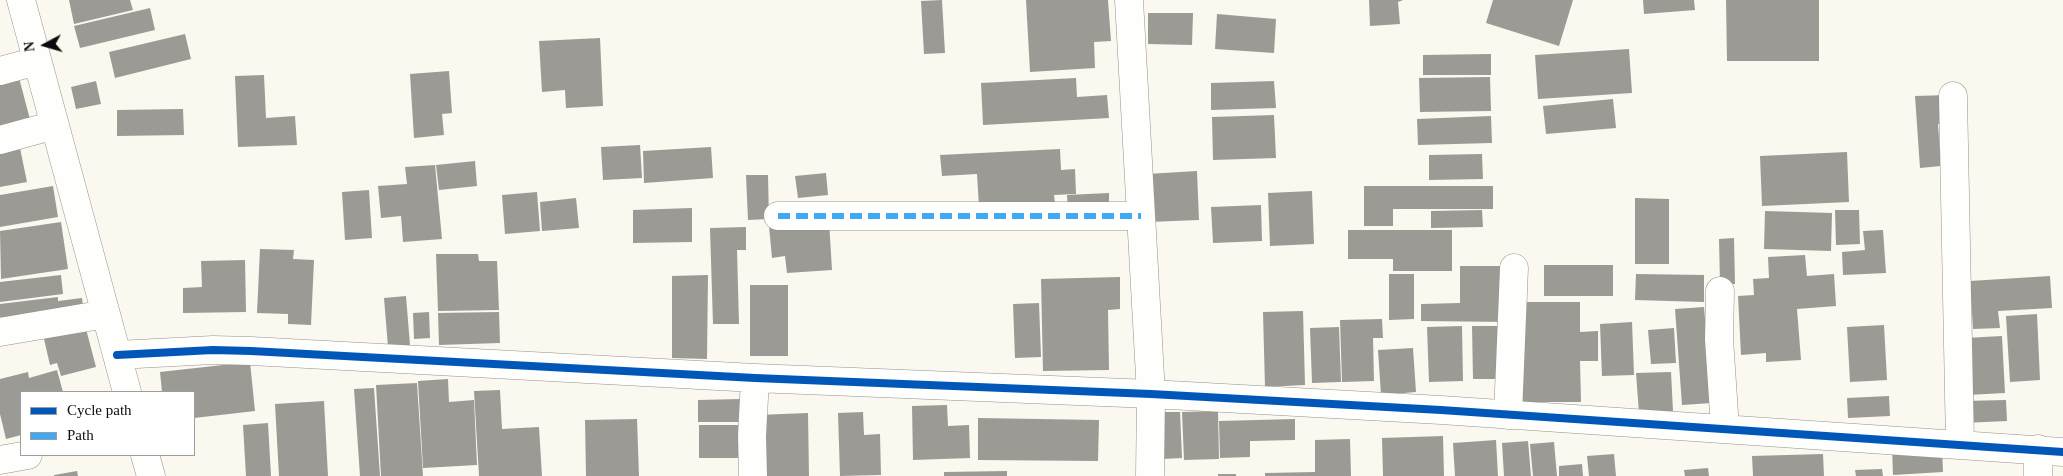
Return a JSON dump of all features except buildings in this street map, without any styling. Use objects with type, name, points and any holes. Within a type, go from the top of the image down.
[{"type":"street","points":[[21,0],[128,391]]},
{"type":"street","points":[[1129,0],[1150,394],[1150,476]]},
{"type":"street","points":[[0,72],[37,60]]},
{"type":"street","points":[[1953,96],[1960,444]]},
{"type":"street","points":[[0,140],[55,125]]},
{"type":"street","points":[[778,216],[1141,216]]},
{"type":"street","points":[[1508,414],[1514,268]]},
{"type":"street","points":[[1720,291],[1720,339],[1725,428]]},
{"type":"street","points":[[0,332],[106,314]]},
{"type":"street","points":[[117,355],[204,350],[252,351],[755,378],[1150,394],[1508,414],[2050,450],[2038,476]]},
{"type":"street","points":[[752,476],[755,378]]},
{"type":"street","points":[[0,460],[22,456]]},
{"type":"street","points":[[145,456],[151,476]]},
{"type":"marked path","points":[[778,216],[1141,216]]},
{"type":"cycle path","points":[[117,355],[213,350],[251,351],[755,378],[1151,394],[1441,410],[2063,452]]}]
